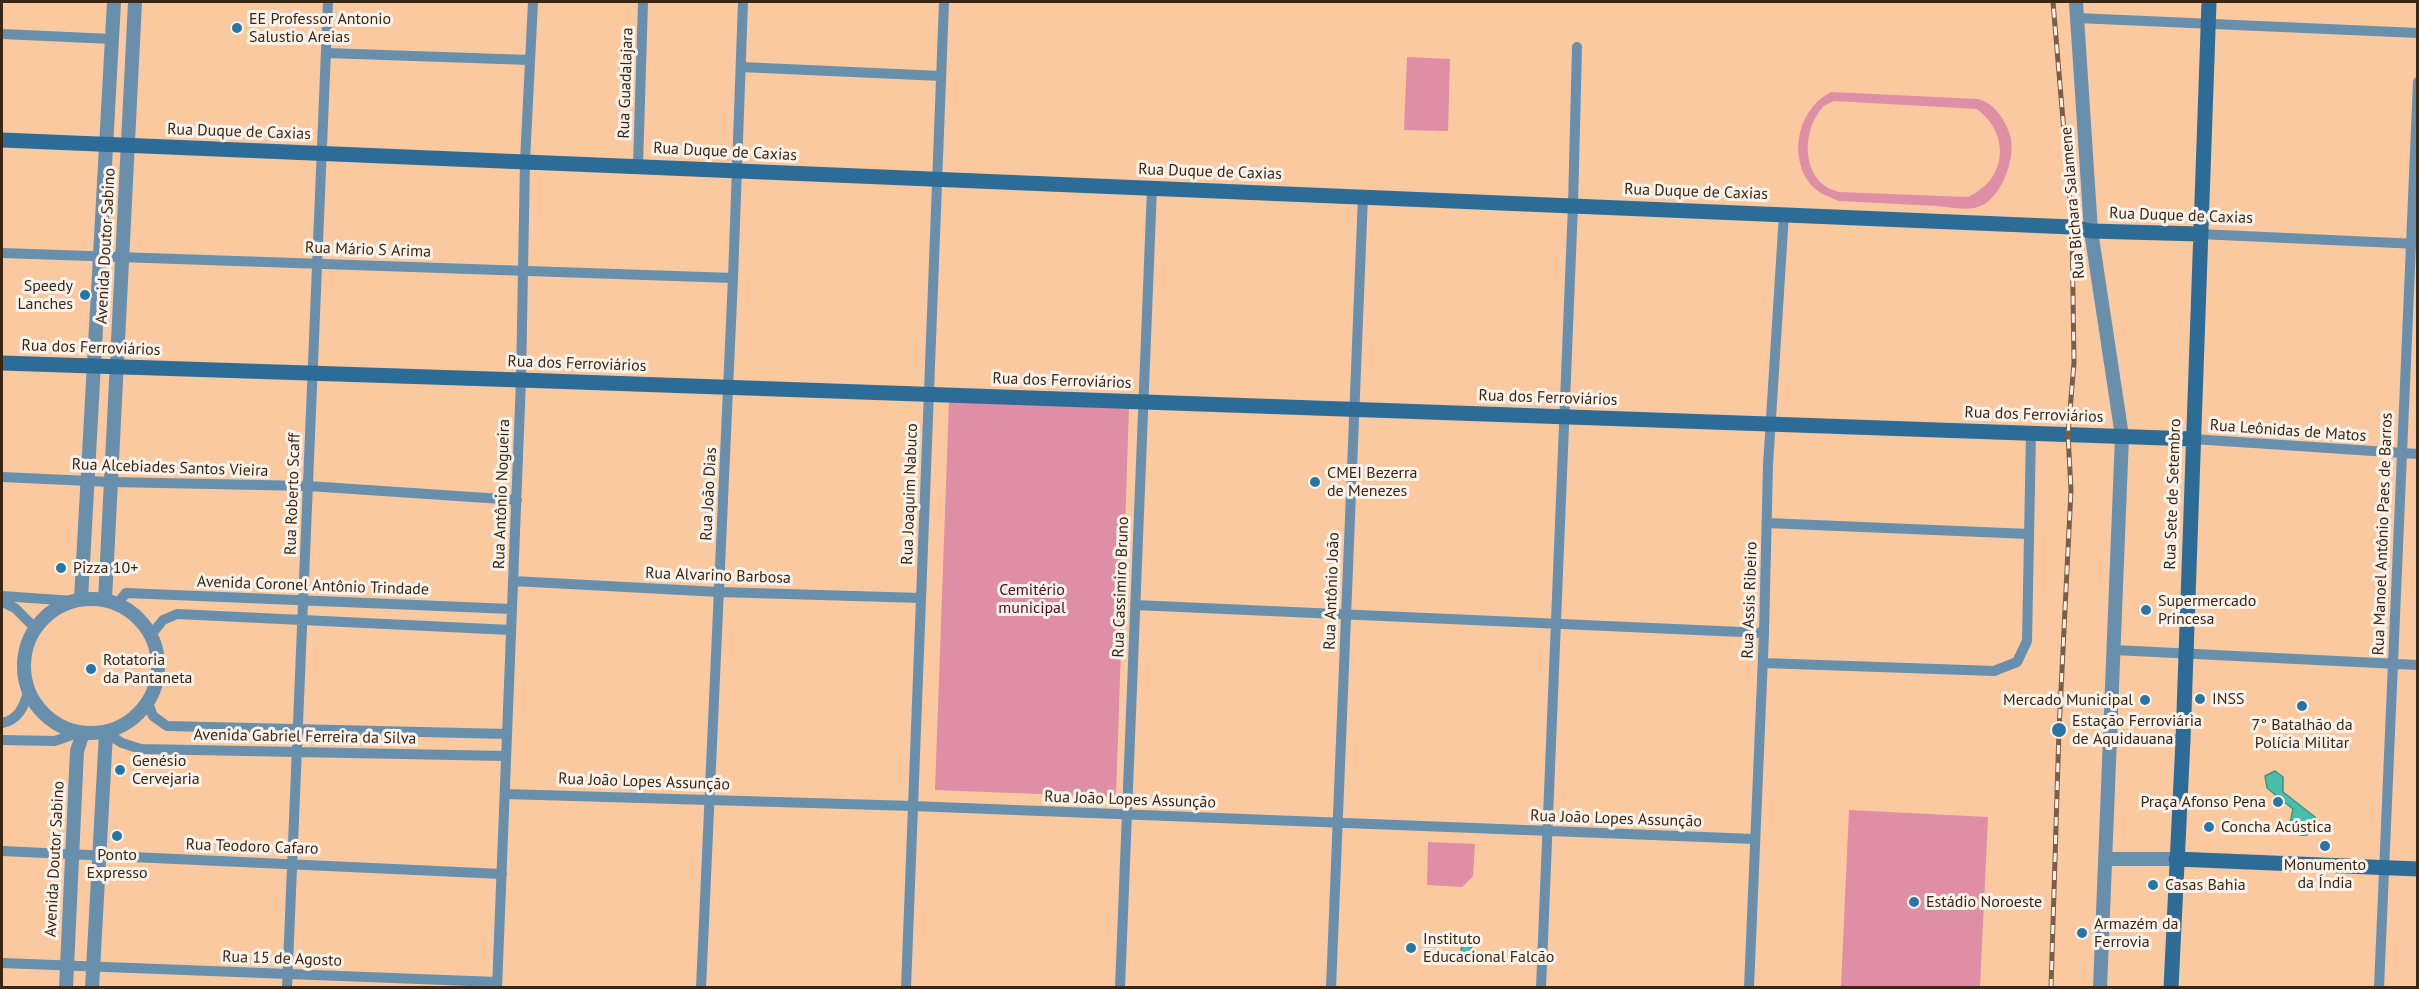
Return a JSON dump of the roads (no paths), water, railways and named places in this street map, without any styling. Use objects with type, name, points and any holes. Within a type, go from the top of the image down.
[{"type":"main road","name":"Rua Sete de Setembro","points":[[2171,987],[2209,2]]},
{"type":"main road","name":"Rua Duque de Caxias","points":[[2,140],[1784,214],[2072,227],[2091,231],[2199,234]]},
{"type":"main road","name":"Rua dos Ferroviários","points":[[2,363],[2122,436]]},
{"type":"main road","points":[[2122,436],[2193,440]]},
{"type":"main road","points":[[2176,860],[2418,869]]},
{"type":"street","name":"Avenida Doutor Sabino","points":[[77,600],[87,480],[114,2]]},
{"type":"street","name":"Avenida Doutor Sabino","points":[[111,602],[111,482],[135,2]]},
{"type":"street","name":"Rua Roberto Scaff","points":[[287,987],[328,2]]},
{"type":"street","name":"Rua Antônio Nogueira","points":[[497,985],[517,500],[525,161],[533,2]]},
{"type":"street","name":"Rua Guadalajara","points":[[638,166],[643,2]]},
{"type":"street","name":"Rua João Dias","points":[[702,987],[743,2]]},
{"type":"street","name":"Rua Joaquim Nabuco","points":[[906,987],[944,2]]},
{"type":"street","name":"Rua Bichara Salamene","points":[[2076,2],[2091,231],[2122,436],[2100,987]]},
{"type":"street","points":[[2077,18],[2418,33]]},
{"type":"street","points":[[2,34],[112,39]]},
{"type":"street","points":[[1541,987],[1573,205],[1577,47]]},
{"type":"street","points":[[326,53],[530,60]]},
{"type":"street","points":[[741,67],[941,76]]},
{"type":"street","name":"Rua Manoel Antônio Paes de Barros","points":[[2379,987],[2402,454],[2414,244],[2418,82]]},
{"type":"street","name":"Rua Cassimiro Bruno","points":[[1120,987],[1152,188]]},
{"type":"street","name":"Rua Antônio João","points":[[1331,987],[1363,196]]},
{"type":"street","name":"Rua Assis Ribeiro","points":[[1749,987],[1771,423],[1784,214]]},
{"type":"street","name":"Rua Duque de Caxias","points":[[2199,234],[2414,244]]},
{"type":"street","name":"Rua Mário S Arima","points":[[2,253],[733,278]]},
{"type":"street","points":[[1763,663],[1994,671],[2017,662],[2027,641],[2031,433]]},
{"type":"street","name":"Rua Leônidas de Matos","points":[[2193,440],[2418,454]]},
{"type":"street","name":"Rua Alcebiades Santos Vieira","points":[[2,477],[308,486],[517,500]]},
{"type":"street","points":[[1767,523],[2030,534]]},
{"type":"street","name":"Rua Alvarino Barbosa","points":[[513,581],[719,592],[921,598]]},
{"type":"street","name":"Avenida Coronel Antônio Trindade","points":[[111,602],[126,593],[512,609]]},
{"type":"street","points":[[2,596],[111,602],[130,611],[142,622],[151,635],[157,651],[159,669],[156,687],[148,703],[137,717],[122,727],[106,733],[80,734],[55,741],[2,740]]},
{"type":"street","points":[[77,600],[55,609],[35,628],[26,648],[24,670],[28,692],[40,711],[57,725],[80,734]]},
{"type":"street","points":[[2,602],[15,608],[35,628]]},
{"type":"street","points":[[1135,604],[1764,633]]},
{"type":"street","name":"Avenida Coronel Antônio Trindade","points":[[151,635],[164,620],[177,614],[511,630]]},
{"type":"street","points":[[2114,650],[2418,665]]},
{"type":"street","points":[[2,723],[9,722],[17,715],[24,706],[28,692]]},
{"type":"street","name":"Avenida Gabriel Ferreira da Silva","points":[[148,703],[153,716],[167,726],[507,734]]},
{"type":"street","points":[[93,987],[106,733]]},
{"type":"street","name":"Avenida Gabriel Ferreira da Silva","points":[[106,733],[122,743],[141,749],[506,756]]},
{"type":"street","name":"Avenida Doutor Sabino","points":[[66,987],[77,750],[80,734]]},
{"type":"street","points":[[2110,737],[2182,740]]},
{"type":"street","name":"Rua João Lopes Assunção","points":[[505,794],[913,806],[1754,839]]},
{"type":"street","name":"Rua Teodoro Cafaro","points":[[2,851],[502,874]]},
{"type":"street","points":[[2105,859],[2176,860]]},
{"type":"street","name":"Rua 15 de Agosto","points":[[2,963],[497,985]]},
{"type":"water","points":[[2275,771],[2283,777],[2283,792],[2315,817],[2315,829],[2312,832],[2301,835],[2295,832],[2290,824],[2293,809],[2267,788],[2265,776]]},
{"type":"water","points":[[1462,936],[1472,937],[1471,956],[1461,955]]},
{"type":"railway","points":[[2051,988],[2059,730],[2071,490],[2068,434],[2074,363],[2072,227],[2053,2]]},
{"type":"place","name":"EE Professor Antonio Salustio Areias","points":[[237,28]]},
{"type":"place","name":"Speedy Lanches","points":[[85,295]]},
{"type":"place","name":"CMEI Bezerra de Menezes","points":[[1315,482]]},
{"type":"place","name":"Pizza 10+","points":[[61,568]]},
{"type":"place","name":"Supermercado Princesa","points":[[2146,610]]},
{"type":"place","name":"Rotatoria da Pantaneta","points":[[91,669]]},
{"type":"place","name":"INSS","points":[[2200,699]]},
{"type":"place","name":"Mercado Municipal","points":[[2145,700]]},
{"type":"place","name":"7° Batalhão da Polícia Militar","points":[[2302,706]]},
{"type":"place","name":"Estação Ferroviária de Aquidauana","points":[[2059,730]]},
{"type":"place","name":"Genésio Cervejaria","points":[[120,770]]},
{"type":"place","name":"Praça Afonso Pena","points":[[2278,802]]},
{"type":"place","name":"Concha Acústica","points":[[2209,827]]},
{"type":"place","name":"Ponto Expresso","points":[[117,836]]},
{"type":"place","name":"Monumento da Índia","points":[[2325,846]]},
{"type":"place","name":"Casas Bahia","points":[[2153,885]]},
{"type":"place","name":"Estádio Noroeste","points":[[1914,902]]},
{"type":"place","name":"Armazém da Ferrovia","points":[[2082,933]]},
{"type":"place","name":"Instituto Educacional Falcão","points":[[1411,948]]},
{"type":"park label","name":"Cemitério municipal","points":[[1032,599]]}]
